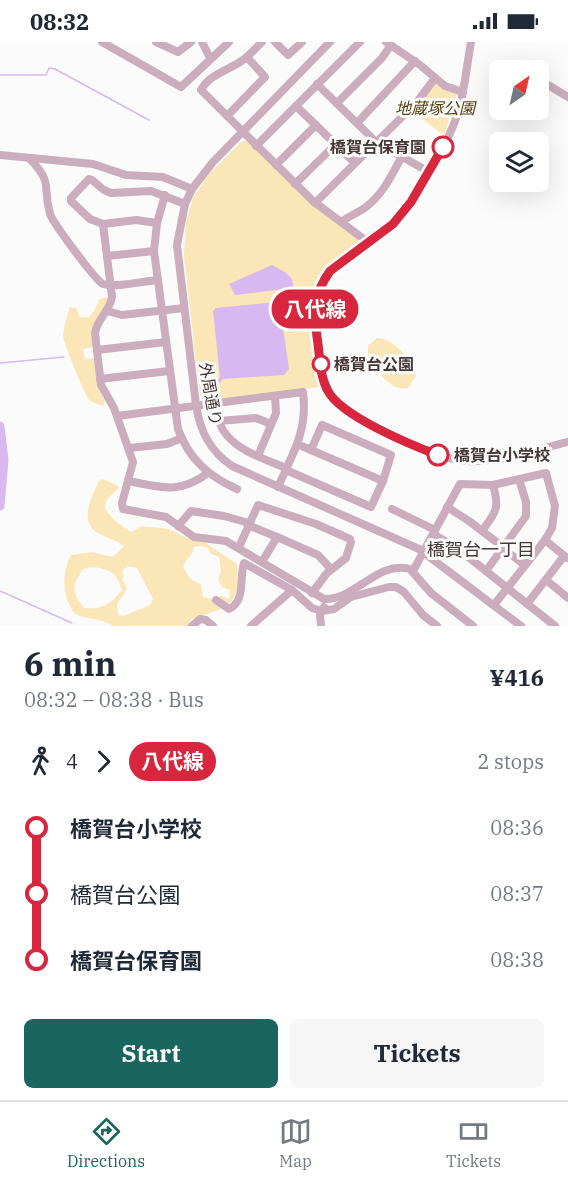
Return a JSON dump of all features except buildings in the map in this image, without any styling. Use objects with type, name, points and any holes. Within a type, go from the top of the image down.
[{"type":"street","points":[[102,42],[180,86],[229,42]]},
{"type":"street","points":[[156,42],[176,52],[180,52],[191,42]]},
{"type":"street","points":[[202,42],[210,58]]},
{"type":"street","points":[[261,42],[247,57],[222,71],[201,90],[315,203],[369,243]]},
{"type":"street","points":[[275,42],[288,54],[302,42]]},
{"type":"street","name":"外周通り","points":[[330,42],[207,168],[192,189],[185,204],[177,245],[196,405],[204,435],[220,457],[242,471],[424,552],[521,626]]},
{"type":"street","points":[[256,146],[360,42]]},
{"type":"street","points":[[471,42],[463,92],[454,125],[429,171],[393,224],[330,271],[323,280],[316,298],[314,314],[322,376],[328,392],[339,406],[353,415],[428,451],[457,460],[494,460],[568,442]]},
{"type":"street","points":[[337,103],[382,58],[389,44],[415,61],[445,86],[463,92]]},
{"type":"street","points":[[227,116],[265,77],[247,57]]},
{"type":"street","points":[[357,123],[415,61]]},
{"type":"street","points":[[315,203],[417,102],[435,78]]},
{"type":"street","points":[[317,84],[376,142],[429,171]]},
{"type":"street","points":[[549,86],[568,97]]},
{"type":"street","points":[[296,106],[355,163]]},
{"type":"street","points":[[276,165],[316,125]]},
{"type":"street","points":[[295,184],[336,144]]},
{"type":"street","points":[[0,155],[93,164],[126,175],[163,177],[192,189]]},
{"type":"street","points":[[341,222],[364,208],[386,187],[402,156]]},
{"type":"street","points":[[30,159],[46,179],[48,207],[56,227],[97,280],[111,285],[158,280]]},
{"type":"street","points":[[157,223],[136,220],[103,224],[90,219],[71,201],[71,196],[88,179],[111,193],[145,190],[165,195],[185,204]]},
{"type":"street","points":[[165,195],[157,223],[154,251],[174,408],[182,438],[194,458],[208,473],[237,489]]},
{"type":"street","points":[[103,224],[111,301],[95,329],[100,379],[129,448],[132,465],[122,503],[123,509],[163,516],[191,536],[220,539],[239,547],[312,593],[324,598],[338,597],[394,567],[404,567],[413,571],[431,593],[472,626]]},
{"type":"street","points":[[107,256],[154,251]]},
{"type":"street","points":[[106,311],[118,315],[184,308]]},
{"type":"street","points":[[97,350],[166,342]]},
{"type":"street","points":[[100,379],[169,371]]},
{"type":"street","points":[[117,416],[303,392],[305,419],[278,487]]},
{"type":"street","points":[[258,456],[276,408],[275,396]]},
{"type":"street","points":[[214,403],[222,429],[240,447],[371,507],[383,481],[391,455],[322,425],[311,450]]},
{"type":"street","points":[[219,421],[256,418],[271,424]]},
{"type":"street","points":[[129,448],[167,444],[182,438]]},
{"type":"street","points":[[297,444],[383,481]]},
{"type":"street","points":[[128,481],[180,488],[190,485],[208,473]]},
{"type":"street","points":[[413,571],[460,484],[494,485],[543,473],[548,476],[555,512],[552,528],[494,605]]},
{"type":"street","points":[[486,571],[526,516],[526,502],[519,479]]},
{"type":"street","points":[[482,531],[497,511],[498,503],[494,485]]},
{"type":"street","points":[[239,547],[258,505],[316,524],[350,539],[346,558],[331,569],[312,593]]},
{"type":"street","points":[[447,507],[525,565]]},
{"type":"street","points":[[392,509],[451,543],[555,626]]},
{"type":"street","points":[[178,526],[192,511],[224,516],[248,524],[318,555],[331,569]]},
{"type":"street","points":[[262,562],[277,537]]},
{"type":"street","points":[[527,603],[566,557],[545,540]]},
{"type":"street","points":[[216,600],[229,609],[235,606],[239,597],[244,563],[292,590],[316,610],[322,611],[334,609],[351,597],[393,586],[401,590],[425,623],[437,626]]},
{"type":"street","points":[[546,580],[568,598]]},
{"type":"street","points":[[251,626],[292,590]]},
{"type":"street","points":[[321,626],[322,611],[325,606],[324,598]]},
{"type":"street","points":[[192,626],[200,619],[206,620],[213,626]]},
{"type":"green space","name":"地蔵塚公園","points":[[435,82],[457,94],[444,135],[411,111]]},
{"type":"green space","name":"橋賀台公園","points":[[242,141],[248,141],[359,241],[327,267],[313,293],[311,341],[320,387],[205,402],[200,396],[184,256],[186,222],[193,198],[208,175]]},
{"type":"green space","points":[[107,297],[108,304],[97,319],[94,328],[94,347],[83,349],[85,359],[95,358],[98,388],[105,402],[103,406],[90,401],[87,397],[63,335],[70,307],[76,308],[80,317],[89,317],[95,310],[99,299]]},
{"type":"green space","points":[[377,338],[390,342],[407,357],[416,376],[408,388],[390,384],[368,358],[368,346]]},
{"type":"green space","points":[[102,479],[119,488],[107,499],[105,509],[115,521],[131,532],[142,526],[169,529],[187,538],[203,541],[237,564],[237,589],[229,603],[223,608],[191,619],[188,626],[113,626],[75,614],[67,600],[64,585],[71,555],[91,552],[113,557],[124,546],[98,533],[89,522],[88,509],[98,482]],"holes":[[[194,547],[208,548],[211,554],[219,557],[221,572],[218,579],[222,587],[230,590],[229,599],[221,596],[214,600],[203,597],[201,584],[189,577],[186,572],[183,565]],[[127,566],[137,568],[153,599],[150,605],[123,616],[119,615],[117,606],[127,588],[122,580],[124,576],[122,572]],[[92,567],[112,572],[122,590],[106,605],[84,608],[74,589],[76,580],[83,569]]]},
{"type":"shaded area","points":[[272,265],[290,277],[293,288],[235,295],[229,284]]},
{"type":"shaded area","points":[[275,302],[280,307],[289,369],[284,375],[223,379],[213,392],[210,392],[209,389],[220,377],[213,311],[216,308]]},
{"type":"waterway","points":[[0,75],[46,75],[49,68],[55,69],[149,120]]},
{"type":"waterway","points":[[0,363],[64,357]]},
{"type":"waterway","points":[[0,426],[4,460],[0,506]]},
{"type":"waterway","points":[[0,591],[72,623]]},
{"type":"bus line","name":"八代線","points":[[438,455],[353,415],[339,406],[328,392],[322,376],[314,314],[316,298],[323,280],[339,263],[393,224],[411,202],[443,147]]},
{"type":"place","name":"橋賀台保育園","points":[[443,147]]},
{"type":"place","name":"橋賀台公園","points":[[321,364]]},
{"type":"place","name":"橋賀台小学校","points":[[438,455]]},
{"type":"district","name":"橋賀台一丁目","points":[[481,550]]}]
